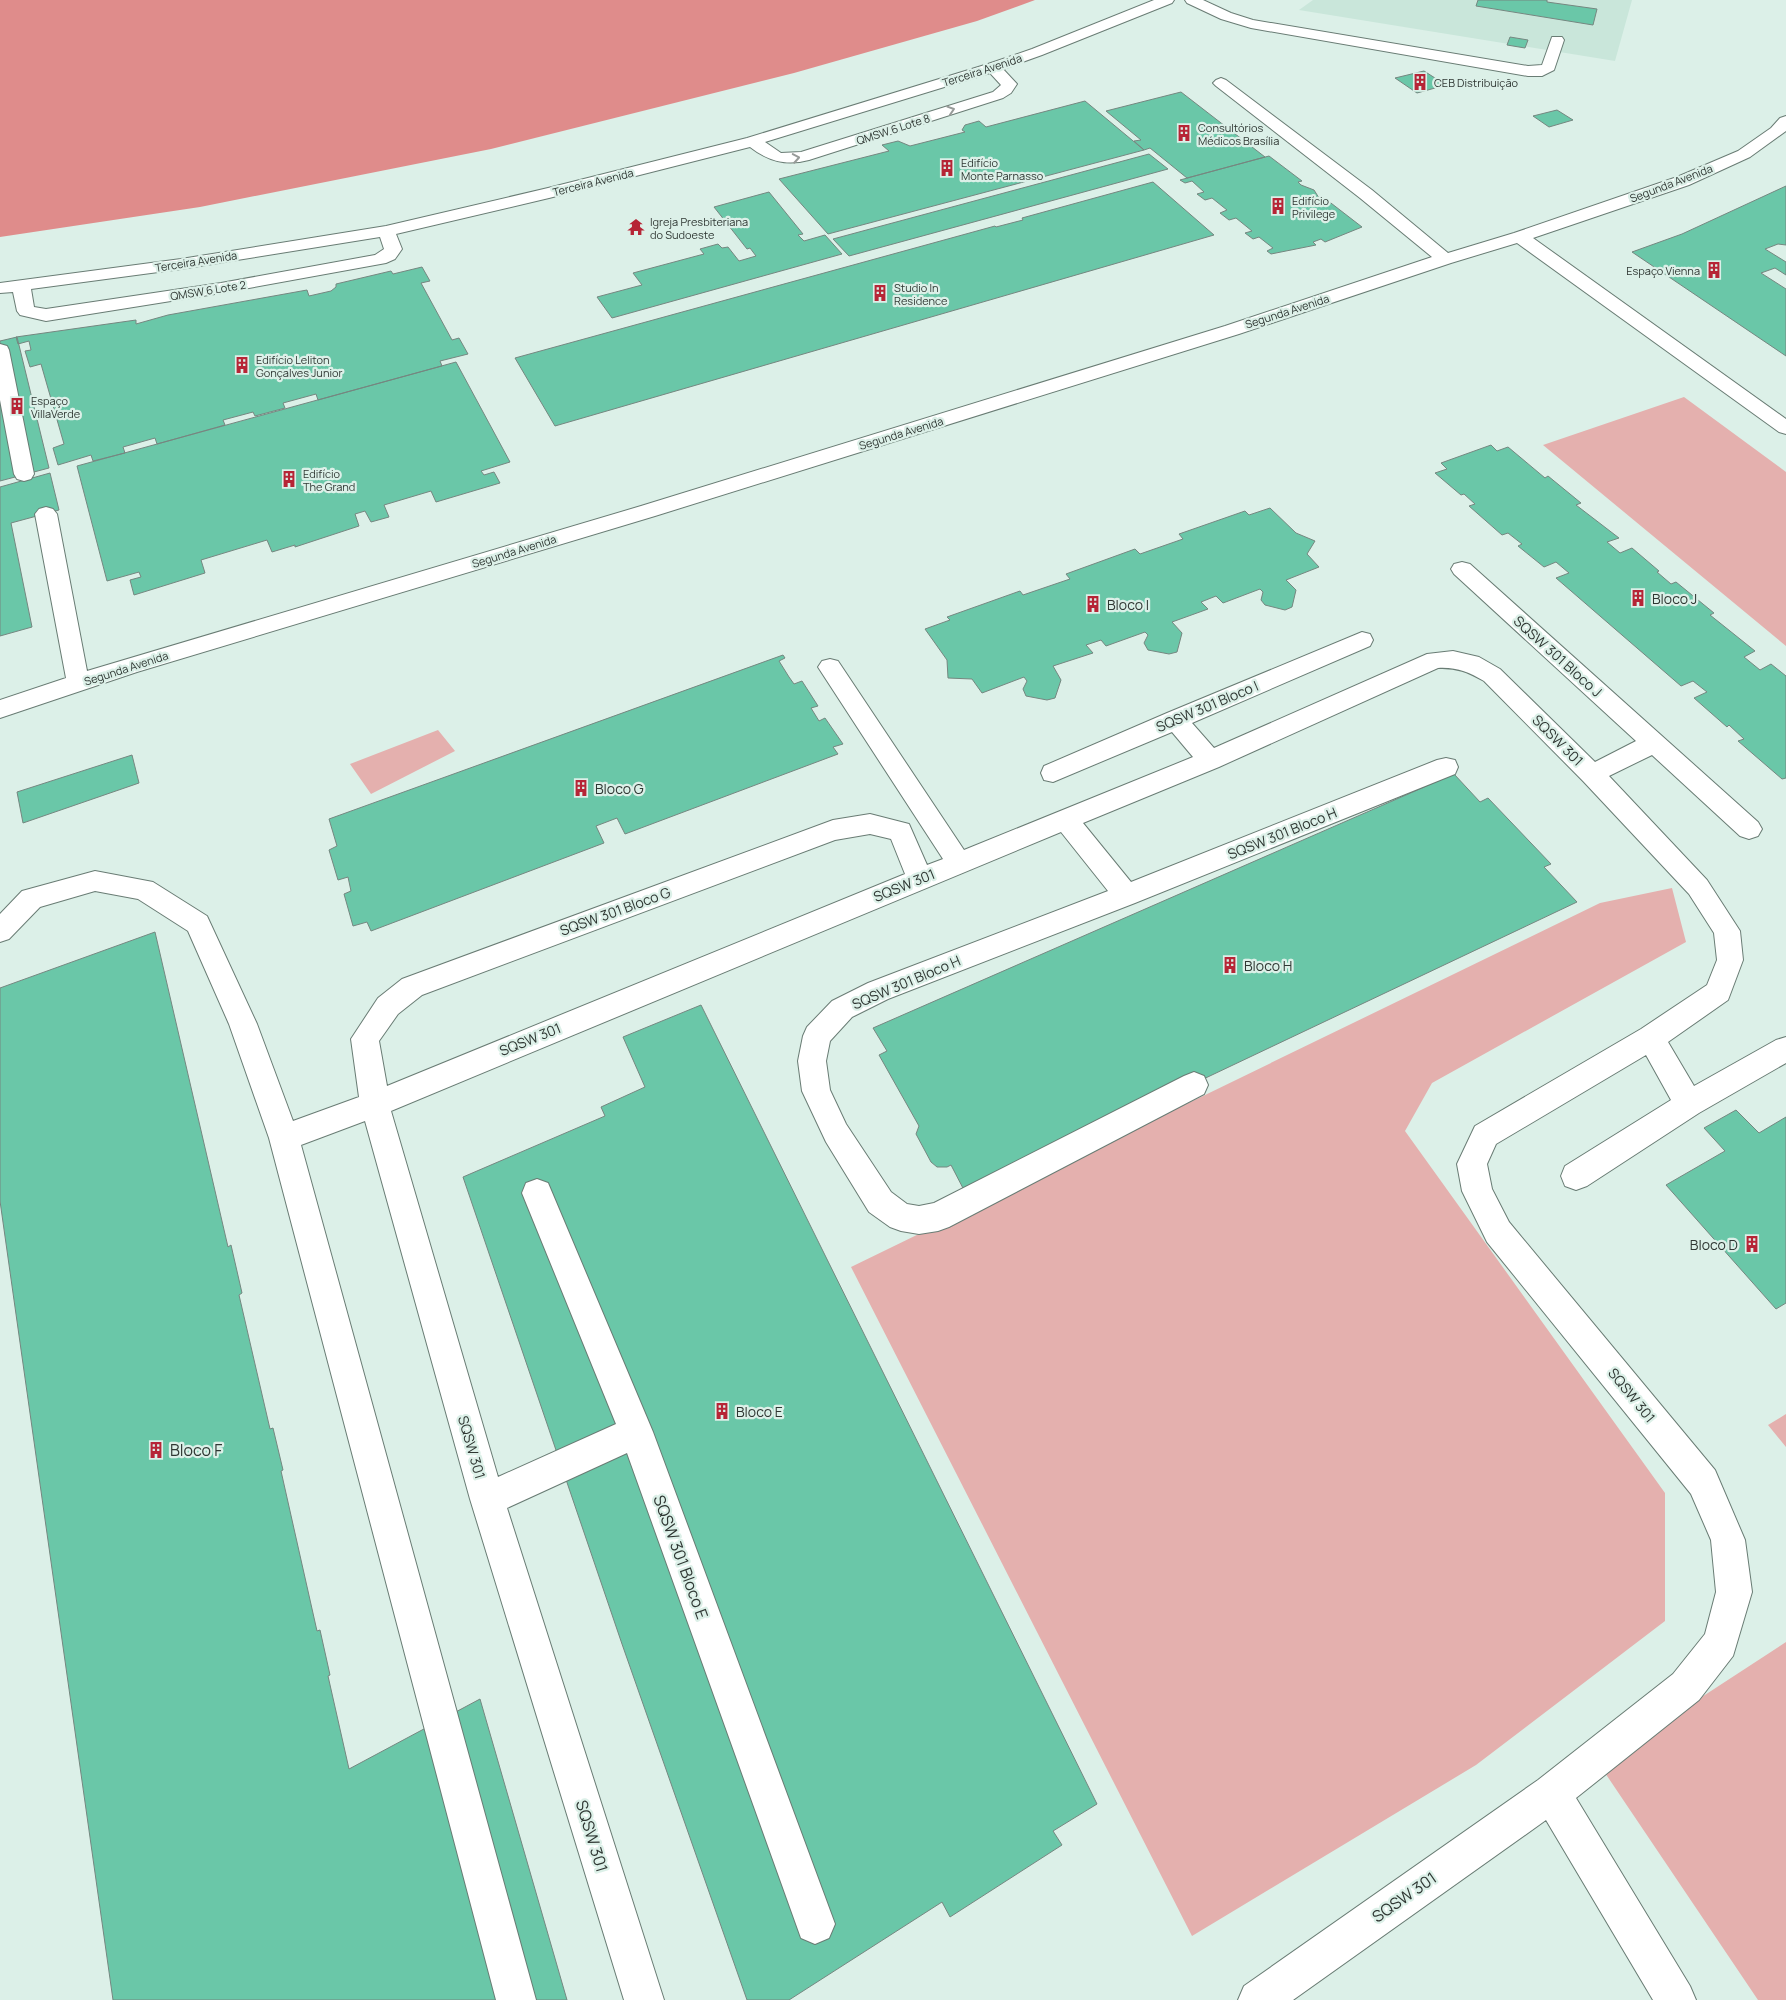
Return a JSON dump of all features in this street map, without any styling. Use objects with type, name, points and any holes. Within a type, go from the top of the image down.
[{"type":"street","name":"Terceira Avenida","points":[[0,288],[181,264],[386,231],[549,193],[754,141],[993,67],[1037,52],[1166,0]]},
{"type":"street","points":[[1192,0],[1226,16],[1251,24],[1528,71],[1542,71],[1549,67],[1557,40]]},
{"type":"street","name":"QMSW 6 Lote 8","points":[[754,141],[776,159],[787,160],[803,157],[998,95],[1006,90],[1009,84],[993,67]]},
{"type":"street","points":[[1221,82],[1366,194],[1445,259]]},
{"type":"street","name":"Segunda Avenida","points":[[0,709],[78,683],[676,502],[1232,330],[1445,259],[1520,237],[1683,181],[1744,154],[1776,131],[1786,121]]},
{"type":"street","name":"QMSW 6 Lote 2","points":[[21,286],[26,310],[46,315],[221,288],[380,259],[389,255],[393,248],[386,231]]},
{"type":"street","points":[[1520,237],[1786,428]]},
{"type":"street","points":[[0,350],[24,474]]},
{"type":"street","points":[[46,514],[78,683]]},
{"type":"street","name":"SQSW 301 Bloco J","points":[[1462,569],[1749,829]]},
{"type":"street","name":"SQSW 301 Bloco I","points":[[1053,773],[1362,640]]},
{"type":"street","name":"SQSW 301","points":[[644,2000],[487,1500],[375,1104],[1210,760],[1435,660],[1453,658],[1471,663],[1492,676],[1592,774],[1698,887],[1727,932],[1730,960],[1718,992],[1651,1038],[1485,1136],[1472,1164],[1477,1191],[1498,1232],[1703,1482],[1728,1540],[1734,1592],[1720,1643],[1686,1687],[1551,1793],[1258,2000]]},
{"type":"street","points":[[830,667],[959,863]]},
{"type":"street","points":[[1175,719],[1210,760]]},
{"type":"street","points":[[1592,774],[1654,743]]},
{"type":"street","name":"SQSW 301 Bloco H","points":[[1194,1084],[938,1217],[919,1220],[901,1216],[880,1202],[836,1133],[816,1091],[812,1061],[817,1036],[842,1009],[878,991],[1126,895],[1446,767]]},
{"type":"street","points":[[1066,820],[1126,895]]},
{"type":"street","name":"SQSW 301 Bloco G","points":[[375,1104],[366,1039],[388,1006],[412,986],[833,830],[870,824],[900,832],[920,879]]},
{"type":"street","points":[[0,931],[31,899],[95,881],[144,889],[198,924],[243,1024],[284,1138],[516,2000]]},
{"type":"street","points":[[1651,1038],[1689,1104]]},
{"type":"street","points":[[1576,1176],[1689,1104],[1786,1049]]},
{"type":"street","points":[[284,1138],[375,1104]]},
{"type":"street","name":"SQSW 301 Bloco E","points":[[537,1193],[636,1432],[815,1924]]},
{"type":"street","points":[[487,1500],[636,1432]]},
{"type":"street","points":[[1551,1793],[1676,2000]]},
{"type":"shaded area","points":[[0,0],[1035,0],[977,21],[794,73],[491,149],[200,207],[0,237]]},
{"type":"shaded area","points":[[1313,0],[1632,0],[1615,61],[1299,10]]},
{"type":"shaded area","points":[[1684,397],[1786,472],[1786,646],[1543,445]]},
{"type":"shaded area","points":[[438,730],[455,751],[371,794],[350,764]]},
{"type":"shaded area","points":[[1672,888],[1686,942],[1432,1083],[1405,1131],[1665,1493],[1665,1621],[1476,1765],[1192,1936],[851,1267],[1600,903]]},
{"type":"shaded area","points":[[1786,1414],[1786,1447],[1768,1425]]},
{"type":"shaded area","points":[[1786,1642],[1786,2000],[1758,2000],[1599,1764]]},
{"type":"building","points":[[1478,0],[1547,0],[1547,2],[1597,9],[1593,25],[1476,6]]},
{"type":"building","points":[[1510,37],[1528,40],[1525,48],[1507,45]]},
{"type":"building","name":"CEB Distribuição","points":[[1424,71],[1446,85],[1417,93],[1395,78]]},
{"type":"building","name":"Consultórios Médicos Brasília","points":[[1181,92],[1265,157],[1187,178],[1150,148],[1144,150],[1134,141],[1141,140],[1106,111]]},
{"type":"building","name":"Edifício Monte Parnasso","points":[[1085,101],[1144,150],[828,234],[779,179],[889,151],[882,145],[898,141],[910,146],[965,132],[962,130],[965,125],[979,121],[986,127]]},
{"type":"building","points":[[1557,110],[1573,120],[1549,127],[1533,116]]},
{"type":"building","points":[[1149,154],[1168,169],[849,256],[833,239]]},
{"type":"building","name":"Edifício Privilege","points":[[1269,156],[1302,181],[1298,182],[1301,185],[1314,190],[1323,202],[1327,200],[1362,227],[1325,242],[1321,239],[1313,242],[1316,245],[1271,254],[1267,251],[1273,248],[1259,237],[1253,239],[1245,233],[1252,231],[1236,218],[1229,220],[1220,213],[1227,210],[1212,198],[1205,200],[1197,194],[1204,192],[1192,181],[1185,183],[1180,180]]},
{"type":"building","name":"Studio In Residence","points":[[1153,182],[1214,235],[555,426],[515,358],[995,226],[1023,220],[1022,218]]},
{"type":"building","name":"Espaço Vienna","points":[[1786,186],[1786,245],[1778,244],[1765,249],[1786,262],[1786,275],[1775,268],[1761,273],[1786,289],[1786,356],[1632,252],[1682,234]]},
{"type":"building","name":"Igreja Presbiteriana do Sudoeste","points":[[769,192],[803,234],[798,235],[804,241],[825,235],[842,254],[612,318],[597,297],[642,285],[633,273],[704,254],[700,249],[718,244],[722,248],[728,247],[739,261],[756,256],[750,248],[747,249],[714,207]]},
{"type":"building","name":"Edifício Leliton Gonçalves Junior","points":[[422,267],[430,281],[421,283],[452,340],[459,338],[468,354],[440,361],[442,366],[318,400],[316,394],[283,403],[285,408],[255,416],[253,412],[223,420],[225,425],[157,444],[155,438],[123,447],[125,453],[93,461],[91,455],[58,465],[53,448],[64,444],[41,364],[30,367],[25,351],[31,350],[29,341],[18,344],[16,337],[136,320],[136,324],[168,315],[307,290],[309,296],[331,291],[336,287],[336,284],[391,271],[393,274]]},
{"type":"building","name":"Espaço VillaVerde","points":[[17,337],[49,468],[0,481],[0,341]]},
{"type":"building","name":"Edifício The Grand","points":[[456,362],[510,462],[481,471],[484,475],[494,472],[500,483],[436,502],[431,491],[384,505],[389,517],[371,522],[365,511],[355,514],[359,526],[295,547],[295,545],[272,552],[267,540],[201,560],[205,573],[134,595],[130,580],[141,577],[139,572],[107,581],[77,466]]},
{"type":"building","name":"Bloco J","points":[[1491,445],[1497,451],[1508,447],[1545,478],[1548,476],[1581,503],[1576,505],[1619,538],[1607,542],[1620,553],[1632,548],[1671,584],[1676,582],[1714,613],[1710,615],[1755,651],[1744,657],[1760,670],[1771,664],[1786,676],[1786,778],[1782,779],[1738,741],[1744,739],[1729,725],[1727,727],[1694,698],[1707,692],[1693,681],[1681,686],[1556,578],[1569,573],[1556,562],[1544,567],[1518,546],[1522,544],[1508,533],[1502,535],[1469,506],[1475,504],[1435,473],[1447,469],[1441,463]]},
{"type":"building","points":[[50,473],[59,510],[11,523],[32,627],[0,636],[0,487]]},
{"type":"building","name":"Bloco I","points":[[1270,508],[1296,533],[1315,541],[1307,554],[1319,567],[1286,580],[1296,590],[1292,607],[1285,610],[1265,605],[1261,600],[1263,592],[1260,589],[1223,603],[1216,596],[1201,602],[1208,609],[1172,622],[1182,633],[1177,652],[1169,654],[1148,650],[1144,643],[1148,635],[1145,632],[1106,646],[1101,640],[1086,645],[1093,653],[1053,666],[1061,680],[1055,698],[1047,700],[1026,696],[1023,689],[1027,681],[1024,677],[982,693],[972,679],[948,678],[947,660],[925,629],[950,620],[947,617],[1020,591],[1023,595],[1070,579],[1066,574],[1135,549],[1140,554],[1183,539],[1179,534],[1245,511],[1249,515]]},
{"type":"building","name":"Bloco G","points":[[783,655],[785,658],[779,661],[789,677],[794,684],[802,681],[818,706],[811,708],[819,721],[825,718],[843,744],[833,747],[838,754],[625,834],[617,818],[596,826],[604,843],[371,931],[367,922],[353,926],[344,894],[351,891],[348,877],[338,880],[329,850],[337,846],[329,819]]},
{"type":"building","points":[[132,755],[139,783],[23,823],[17,792]]},
{"type":"building","name":"Bloco H","points":[[1454,774],[1480,802],[1488,798],[1551,864],[1544,867],[1577,902],[965,1192],[951,1165],[937,1167],[931,1162],[916,1134],[919,1126],[879,1055],[887,1051],[873,1028]]},
{"type":"building","name":"Bloco F","points":[[155,932],[228,1247],[231,1245],[242,1293],[239,1295],[270,1429],[273,1428],[283,1470],[281,1471],[317,1631],[320,1630],[330,1675],[328,1676],[349,1769],[480,1699],[567,2000],[113,2000],[0,1201],[0,988]]},
{"type":"building","name":"Bloco E","points":[[701,1005],[1097,1804],[1053,1831],[1062,1845],[950,1917],[942,1902],[789,2000],[747,2000],[622,1644],[463,1177],[605,1116],[601,1107],[645,1087],[623,1037]]},
{"type":"building","name":"Bloco D","points":[[1736,1110],[1759,1133],[1786,1117],[1786,1303],[1776,1309],[1666,1185],[1725,1151],[1704,1128]]},
{"type":"place","name":"CEB Distribuição","points":[[1420,82]]},
{"type":"place","name":"Consultórios Médicos Brasília","points":[[1184,133]]},
{"type":"place","name":"Edifício Monte Parnasso","points":[[947,168]]},
{"type":"place","name":"Edifício Privilege","points":[[1278,206]]},
{"type":"place","name":"Igreja Presbiteriana do Sudoeste","points":[[636,227]]},
{"type":"place","name":"Espaço Vienna","points":[[1714,270]]},
{"type":"place","name":"Studio In Residence","points":[[880,293]]},
{"type":"place","name":"Edifício Leliton Gonçalves Junior","points":[[242,365]]},
{"type":"place","name":"Espaço VillaVerde","points":[[17,406]]},
{"type":"place","name":"Edifício The Grand","points":[[289,479]]},
{"type":"place","name":"Bloco J","points":[[1638,598]]},
{"type":"place","name":"Bloco I","points":[[1093,604]]},
{"type":"place","name":"Bloco G","points":[[581,788]]},
{"type":"place","name":"Bloco H","points":[[1230,965]]},
{"type":"place","name":"Bloco D","points":[[1752,1244]]},
{"type":"place","name":"Bloco E","points":[[722,1411]]},
{"type":"place","name":"Bloco F","points":[[156,1450]]}]
